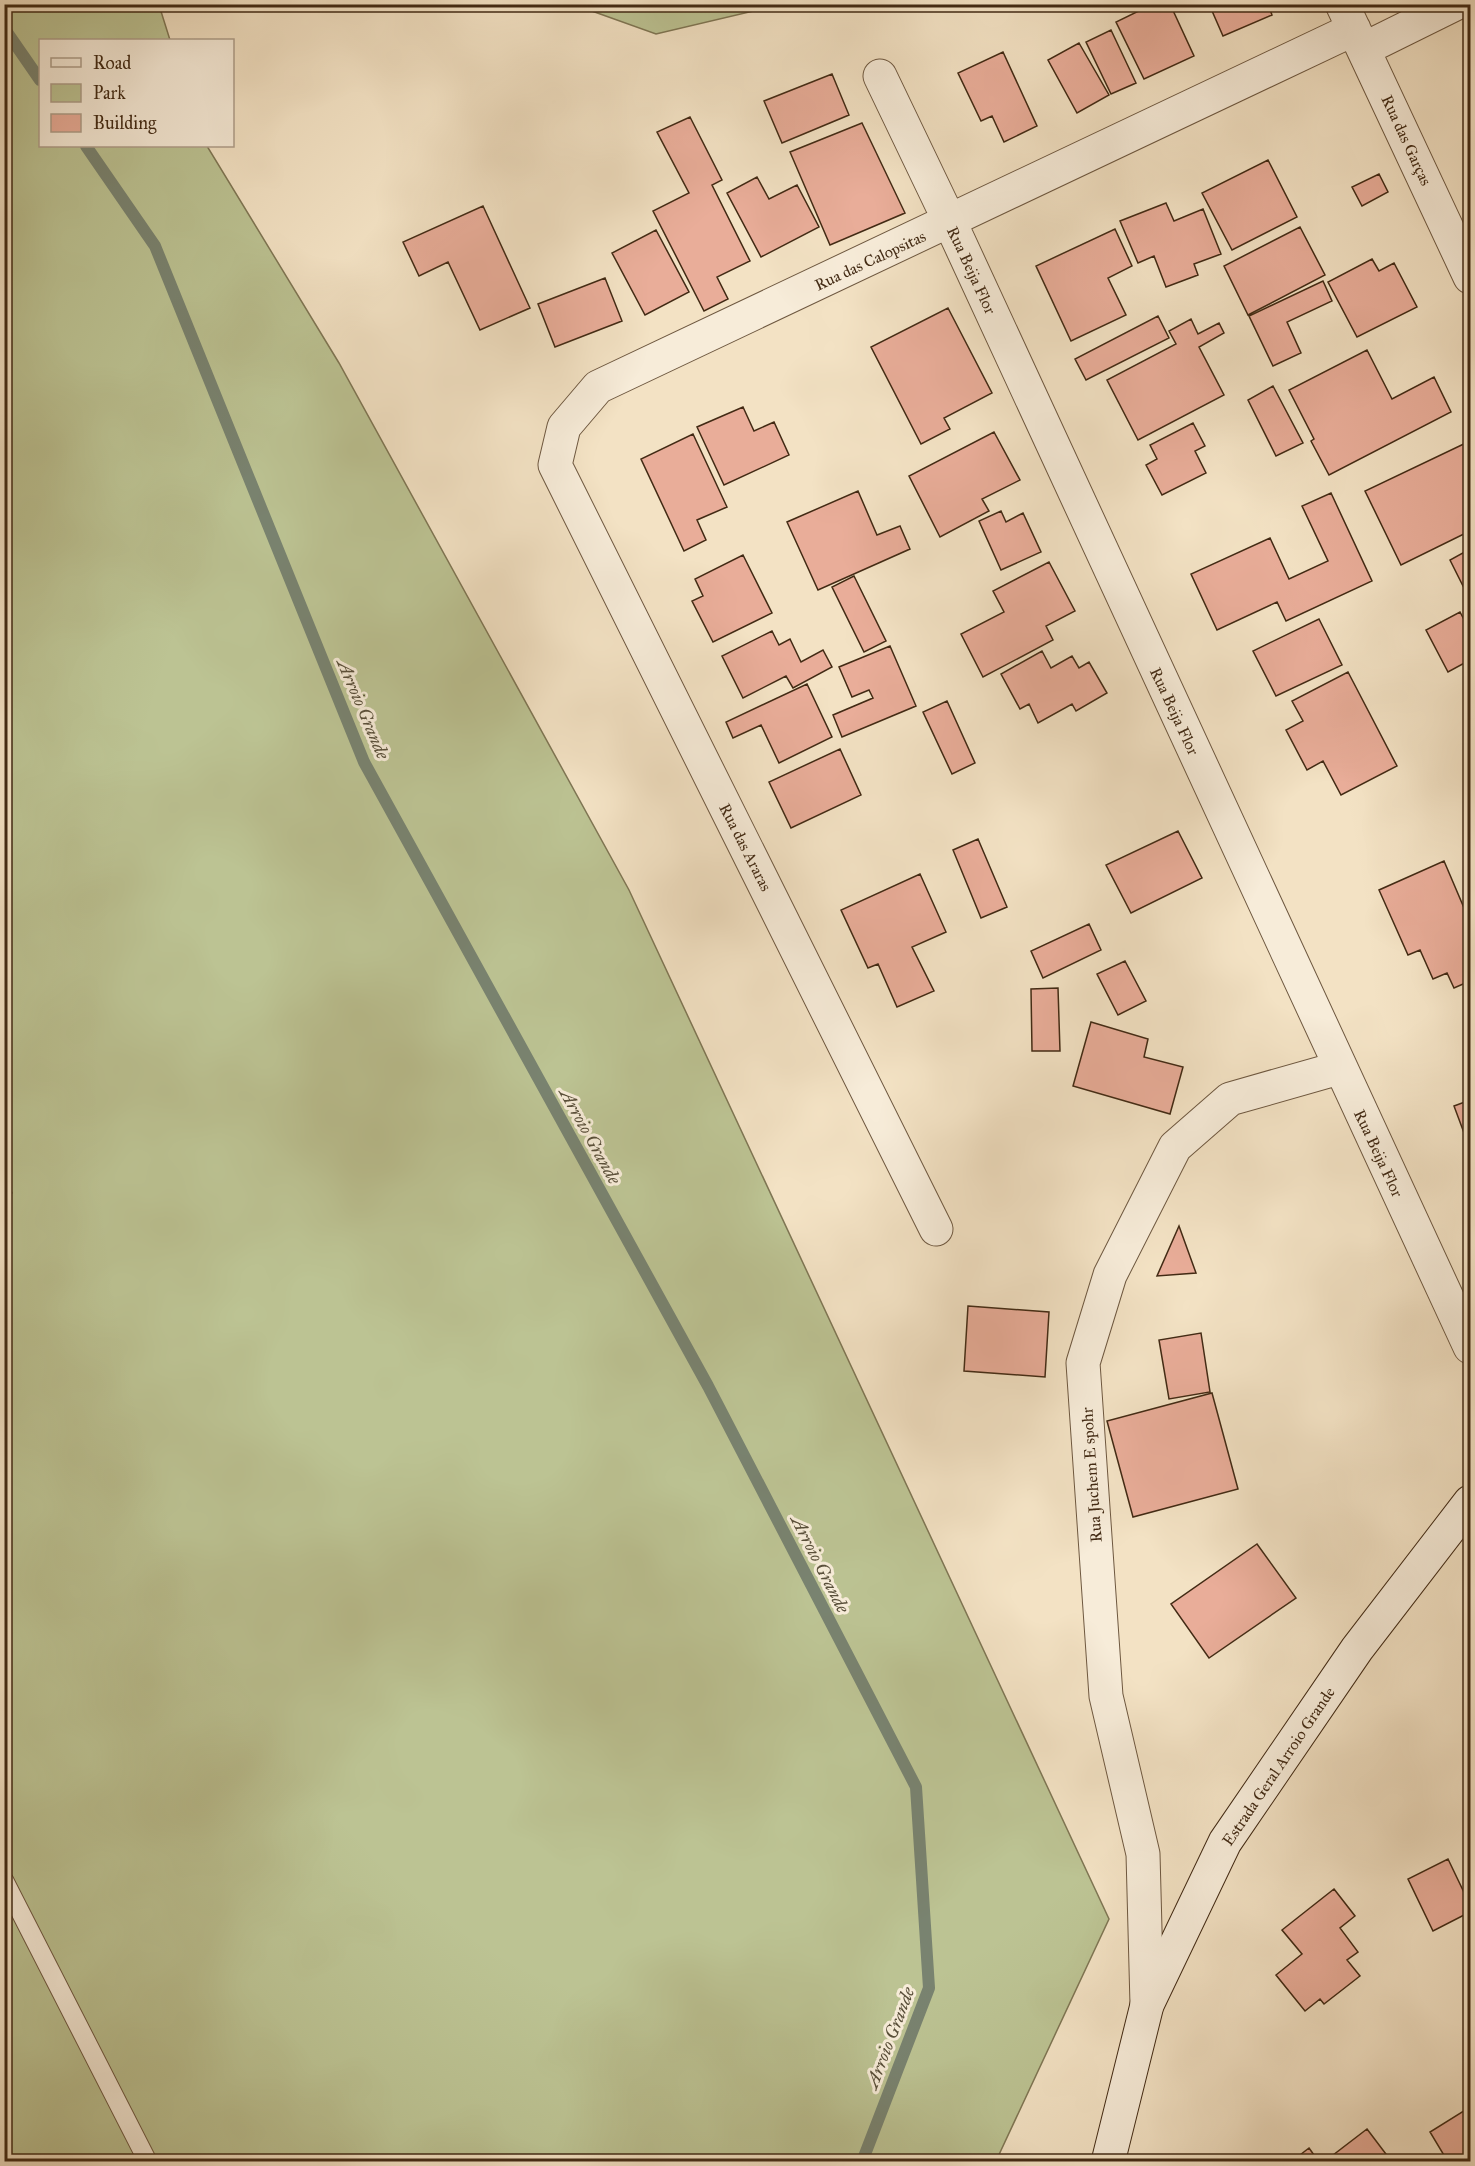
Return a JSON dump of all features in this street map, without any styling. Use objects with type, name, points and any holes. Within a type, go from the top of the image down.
[{"type":"street","name":"Rua das Calopsitas","points":[[555,465],[564,426],[598,387],[950,222],[1353,27],[1455,4]]},
{"type":"street","name":"Rua das Garças","points":[[1353,27],[1470,276]]},
{"type":"street","name":"Rua Beija Flor","points":[[880,76],[950,222],[1339,1068],[1470,1347]]},
{"type":"street","name":"Rua das Araras","points":[[555,465],[936,1229]]},
{"type":"street","name":"Rua Juchem E spohr","points":[[1147,2005],[1143,1854],[1106,1696],[1083,1363],[1110,1275],[1175,1147],[1230,1099],[1339,1068]]},
{"type":"street","name":"Estrada Geral Arroio Grande","points":[[1108,2162],[1147,2005],[1225,1842],[1357,1649],[1470,1502]]},
{"type":"lane","points":[[4,1880],[148,2162]]},
{"type":"green space","points":[[5,5],[159,5],[170,39],[39,39],[39,147],[208,147],[339,363],[629,890],[1109,1919],[996,2161],[5,2161],[4,1198],[12,1193],[4,1176]]},
{"type":"green space","points":[[575,5],[779,5],[656,34]]},
{"type":"building","points":[[1153,4],[1170,4],[1194,56],[1144,79],[1116,22]]},
{"type":"building","points":[[1209,4],[1268,4],[1272,15],[1223,36]]},
{"type":"building","points":[[1111,30],[1136,83],[1111,94],[1086,42]]},
{"type":"building","points":[[1079,43],[1109,95],[1077,113],[1048,60]]},
{"type":"building","points":[[1003,52],[1037,126],[1004,142],[992,116],[981,121],[958,73]]},
{"type":"building","points":[[832,74],[849,115],[782,143],[764,101]]},
{"type":"building","points":[[690,117],[722,180],[712,185],[750,261],[717,277],[728,299],[704,311],[653,211],[689,193],[657,132]]},
{"type":"building","points":[[862,123],[905,213],[830,245],[790,152]]},
{"type":"building","points":[[1268,160],[1297,217],[1232,250],[1202,193]]},
{"type":"building","points":[[1379,174],[1388,192],[1362,206],[1352,187]]},
{"type":"building","points":[[757,177],[769,199],[797,185],[819,227],[761,257],[727,193]]},
{"type":"building","points":[[1166,203],[1174,221],[1203,209],[1221,254],[1194,264],[1198,275],[1166,287],[1154,256],[1138,263],[1120,221]]},
{"type":"building","points":[[483,206],[530,308],[480,330],[448,262],[419,276],[403,242]]},
{"type":"building","points":[[1300,227],[1325,275],[1248,315],[1224,266]]},
{"type":"building","points":[[1115,229],[1132,266],[1108,278],[1126,315],[1071,341],[1036,266]]},
{"type":"building","points":[[656,230],[689,292],[645,315],[612,253]]},
{"type":"building","points":[[1372,259],[1379,271],[1394,263],[1417,307],[1357,337],[1328,282]]},
{"type":"building","points":[[605,278],[622,321],[555,347],[538,304]]},
{"type":"building","points":[[1323,281],[1332,301],[1287,322],[1301,353],[1273,366],[1249,316]]},
{"type":"building","points":[[948,308],[992,393],[944,418],[950,429],[921,444],[871,347]]},
{"type":"building","points":[[1158,316],[1169,338],[1086,380],[1075,359]]},
{"type":"building","points":[[1191,319],[1198,334],[1219,323],[1224,333],[1199,347],[1224,395],[1138,440],[1107,380],[1176,344],[1169,331]]},
{"type":"building","points":[[1367,350],[1392,399],[1434,377],[1451,412],[1329,475],[1311,441],[1314,439],[1289,390]]},
{"type":"building","points":[[1273,386],[1303,443],[1276,456],[1248,400]]},
{"type":"building","points":[[743,407],[754,431],[774,422],[789,455],[724,485],[697,427]]},
{"type":"building","points":[[1193,423],[1205,446],[1195,451],[1206,473],[1162,495],[1146,465],[1157,459],[1150,445]]},
{"type":"building","points":[[994,432],[1020,480],[982,499],[989,511],[940,537],[909,476]]},
{"type":"building","points":[[693,434],[727,507],[697,520],[706,540],[684,551],[641,459]]},
{"type":"building","points":[[1470,441],[1470,531],[1401,565],[1365,491]]},
{"type":"building","points":[[858,491],[877,535],[900,526],[910,549],[818,590],[787,522]]},
{"type":"building","points":[[1331,493],[1372,581],[1286,621],[1277,602],[1217,630],[1191,574],[1270,538],[1289,579],[1328,561],[1302,506]]},
{"type":"building","points":[[1001,511],[1006,522],[1023,513],[1041,552],[1001,570],[979,521]]},
{"type":"building","points":[[1470,549],[1470,600],[1450,560]]},
{"type":"building","points":[[743,555],[772,613],[713,642],[692,601],[703,596],[695,579]]},
{"type":"building","points":[[1049,562],[1075,611],[1046,626],[1053,640],[983,677],[961,634],[1004,612],[993,591]]},
{"type":"building","points":[[854,576],[886,641],[864,652],[832,587]]},
{"type":"building","points":[[1460,612],[1470,631],[1470,660],[1448,672],[1426,630]]},
{"type":"building","points":[[1319,619],[1342,665],[1276,696],[1253,651]]},
{"type":"building","points":[[772,631],[779,645],[790,639],[801,662],[823,650],[832,667],[793,688],[786,676],[743,698],[722,656]]},
{"type":"building","points":[[890,646],[916,706],[842,737],[833,715],[873,698],[869,690],[852,697],[839,667]]},
{"type":"building","points":[[1042,651],[1051,668],[1072,656],[1079,668],[1089,662],[1107,693],[1076,711],[1072,704],[1038,723],[1029,704],[1020,709],[1001,674]]},
{"type":"building","points":[[1348,672],[1397,766],[1341,795],[1323,761],[1307,770],[1286,730],[1303,721],[1292,701]]},
{"type":"building","points":[[807,684],[832,737],[779,763],[761,725],[733,738],[726,722]]},
{"type":"building","points":[[947,701],[975,763],[952,774],[923,712]]},
{"type":"building","points":[[840,749],[861,795],[791,828],[769,782]]},
{"type":"building","points":[[1178,831],[1202,878],[1131,913],[1106,865]]},
{"type":"building","points":[[978,839],[1007,907],[981,918],[953,850]]},
{"type":"building","points":[[1444,861],[1470,922],[1470,981],[1454,988],[1447,973],[1433,979],[1420,950],[1408,955],[1379,890]]},
{"type":"building","points":[[920,874],[946,932],[912,947],[934,991],[897,1007],[878,964],[868,968],[841,910]]},
{"type":"building","points":[[1089,924],[1101,950],[1043,978],[1031,951]]},
{"type":"building","points":[[1125,961],[1146,1001],[1118,1015],[1097,974]]},
{"type":"building","points":[[1058,988],[1060,1051],[1032,1051],[1031,989]]},
{"type":"building","points":[[1091,1022],[1148,1039],[1144,1057],[1183,1067],[1170,1114],[1073,1086]]},
{"type":"building","points":[[1470,1100],[1470,1149],[1454,1106]]},
{"type":"building","points":[[1179,1226],[1196,1273],[1157,1276]]},
{"type":"building","points":[[968,1306],[1049,1312],[1045,1377],[964,1371]]},
{"type":"building","points":[[1201,1333],[1210,1392],[1169,1399],[1159,1340]]},
{"type":"building","points":[[1212,1393],[1238,1489],[1133,1517],[1107,1421]]},
{"type":"building","points":[[1257,1544],[1296,1598],[1209,1658],[1171,1604]]},
{"type":"building","points":[[1448,1859],[1470,1905],[1470,1912],[1433,1931],[1408,1879]]},
{"type":"building","points":[[1334,1889],[1355,1916],[1340,1928],[1358,1952],[1347,1960],[1360,1976],[1324,2004],[1320,1999],[1305,2011],[1276,1975],[1302,1954],[1282,1930]]},
{"type":"building","points":[[1470,2107],[1470,2162],[1448,2162],[1430,2132]]},
{"type":"building","points":[[1367,2129],[1392,2162],[1324,2162]]},
{"type":"building","points":[[1309,2148],[1319,2162],[1291,2162]]},
{"type":"waterway","name":"Arroio Grande","points":[[4,28],[39,79]]},
{"type":"waterway","name":"Arroio Grande","points":[[87,147],[155,246],[364,762],[708,1386],[916,1787],[929,1988],[862,2162]]}]
